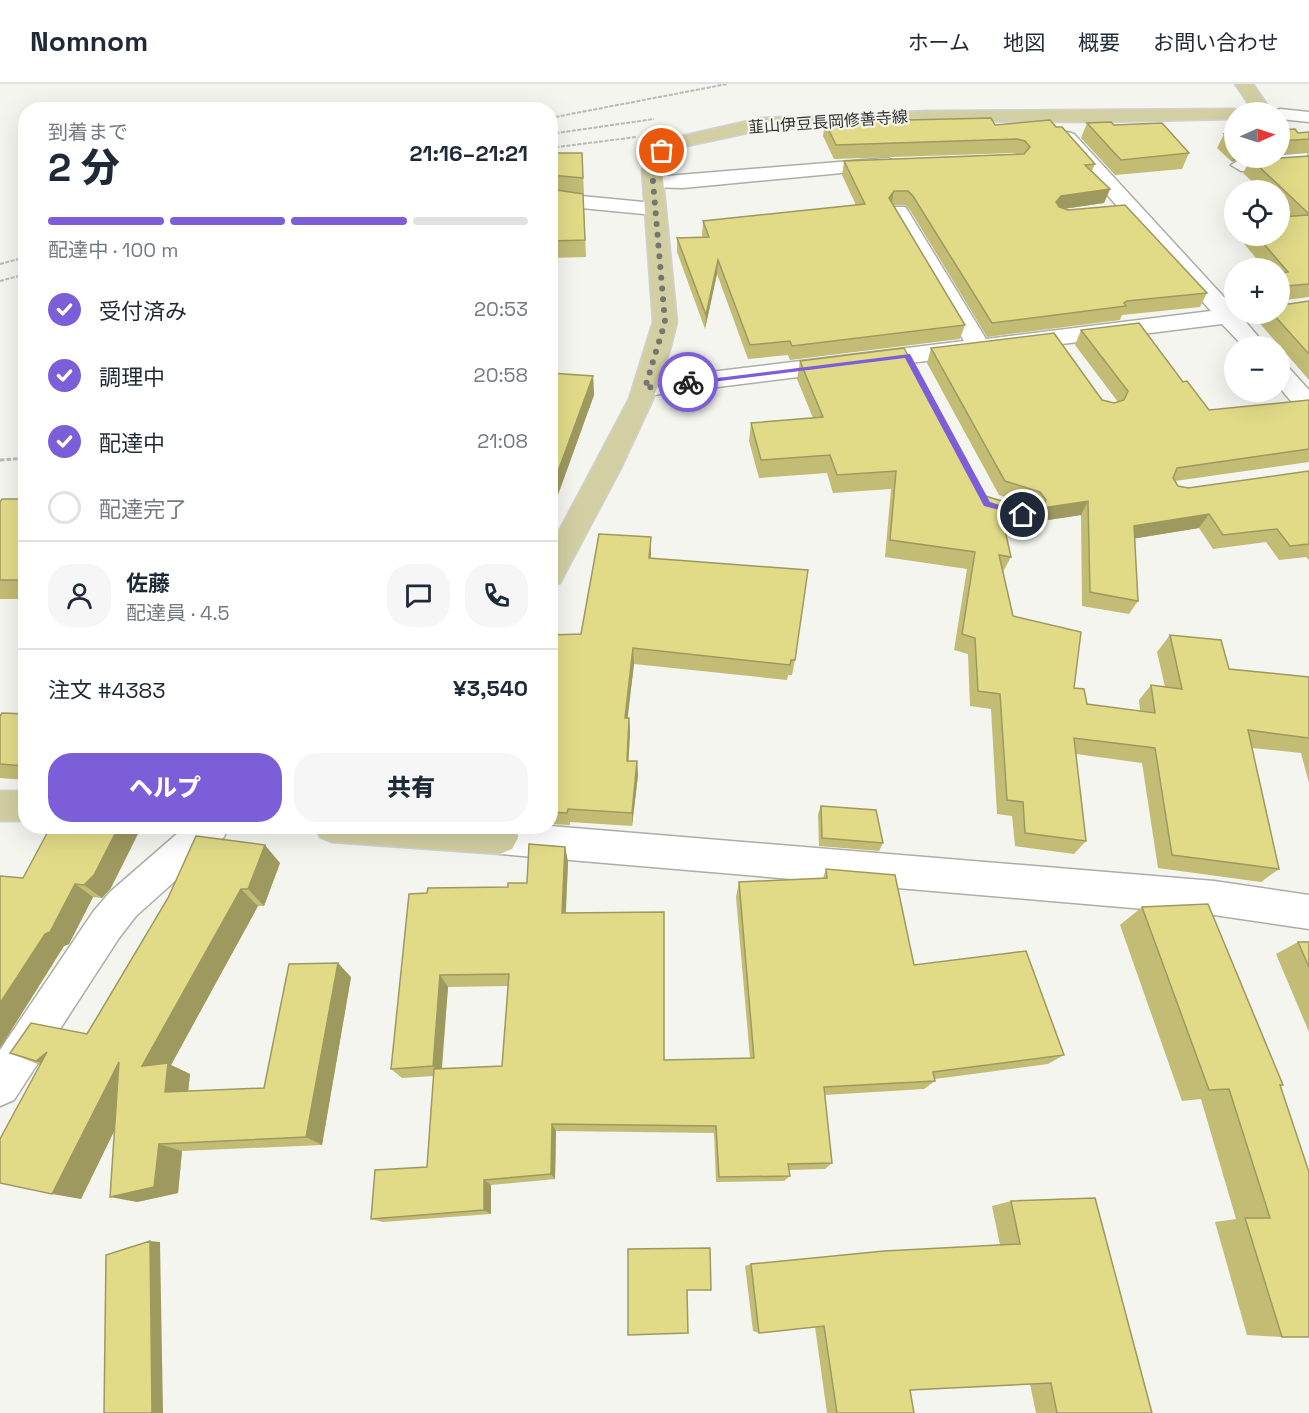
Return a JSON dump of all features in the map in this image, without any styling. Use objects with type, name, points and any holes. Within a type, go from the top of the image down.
[{"type":"main road","points":[[1244,84],[1256,102]]},
{"type":"main road","name":"韮山伊豆長岡修善寺線","points":[[558,560],[608,468],[645,388],[665,322],[664,284],[654,209],[652,170],[655,160],[662,151],[676,143],[761,124],[928,116],[1109,117],[1224,114]]},
{"type":"main road","points":[[0,806],[18,806]]},
{"type":"street","points":[[1290,115],[1309,117]]},
{"type":"street","points":[[1067,138],[1130,209],[1224,302]]},
{"type":"street","points":[[1290,162],[1309,161]]},
{"type":"street","points":[[654,183],[679,183],[869,165],[905,164]]},
{"type":"street","points":[[869,165],[979,346]]},
{"type":"street","points":[[558,200],[654,209]]},
{"type":"street","points":[[1108,211],[1130,209]]},
{"type":"street","points":[[645,388],[913,365],[979,346],[1061,346],[1224,317]]},
{"type":"street","points":[[1290,384],[1309,406]]},
{"type":"street","points":[[0,1086],[106,924],[123,904],[203,834]]},
{"type":"street","points":[[523,834],[1214,898],[1309,912]]},
{"type":"path","points":[[558,116],[727,84]]},
{"type":"path","points":[[0,264],[18,258]]},
{"type":"path","points":[[0,281],[18,276]]},
{"type":"path","points":[[0,460],[18,459]]},
{"type":"building","points":[[991,118],[995,125],[1050,120],[1056,127],[1062,127],[1095,164],[1085,165],[1110,189],[1061,196],[1056,202],[1059,207],[1068,210],[1125,205],[1207,293],[1127,301],[1124,303],[1126,306],[992,323],[913,196],[908,191],[894,191],[889,198],[965,325],[792,346],[790,341],[750,345],[718,260],[706,315],[677,238],[709,237],[703,221],[865,204],[844,161],[1024,154],[1030,147],[1025,141],[1017,139],[836,145],[825,122]]},
{"type":"building","points":[[1111,122],[1114,125],[1162,123],[1189,153],[1121,160],[1087,123]]},
{"type":"building","points":[[1290,129],[1295,129],[1298,133],[1309,132],[1309,139],[1290,140]]},
{"type":"building","points":[[558,153],[582,153],[583,178],[558,176]]},
{"type":"building","points":[[1309,156],[1309,214],[1290,196],[1290,180],[1273,180],[1260,168],[1290,168],[1290,157]]},
{"type":"building","points":[[558,190],[583,194],[585,240],[558,241]]},
{"type":"building","points":[[1309,215],[1309,284],[1290,286],[1290,258],[1276,258],[1266,246],[1290,246],[1290,216]]},
{"type":"building","points":[[1309,301],[1309,354],[1282,324],[1290,324],[1290,304]]},
{"type":"building","points":[[1139,323],[1183,382],[1187,381],[1209,410],[1309,400],[1309,449],[1177,468],[1173,478],[1178,486],[1188,488],[1309,471],[1309,544],[1290,546],[1277,529],[1223,535],[1209,514],[1134,526],[1138,601],[1090,592],[1088,501],[1042,508],[1046,500],[1040,492],[1005,481],[931,348],[1054,333],[1102,400],[1114,403],[1124,400],[1128,391],[1081,330]]},
{"type":"building","points":[[904,348],[982,495],[1025,508],[1001,512],[1011,557],[999,555],[1013,616],[1081,632],[1074,688],[1084,689],[1087,704],[1155,713],[1151,685],[1182,689],[1170,635],[1221,640],[1229,669],[1309,677],[1309,738],[1248,730],[1279,869],[1172,855],[1155,748],[1074,738],[1086,841],[1025,833],[1023,802],[1007,800],[1000,694],[978,691],[975,638],[962,634],[975,552],[890,540],[896,471],[837,475],[830,455],[761,460],[751,423],[823,417],[800,361]]},
{"type":"building","points":[[558,374],[593,376],[558,471]]},
{"type":"building","points":[[2,499],[18,499],[18,580],[0,580],[0,502]]},
{"type":"building","points":[[599,534],[651,537],[649,558],[808,570],[795,660],[791,660],[790,665],[633,648],[625,718],[629,718],[627,761],[637,761],[632,813],[568,809],[567,813],[558,812],[558,635],[581,634]]},
{"type":"building","points":[[2,713],[18,714],[18,765],[0,764],[0,716]]},
{"type":"building","points":[[821,806],[876,810],[883,843],[822,838]]},
{"type":"building","points":[[47,834],[115,834],[94,875],[84,885],[75,884],[50,932],[45,934],[0,1003],[0,876],[23,878]]},
{"type":"building","points":[[196,836],[265,845],[248,889],[241,889],[142,1066],[168,1063],[165,1092],[264,1088],[289,964],[338,963],[306,1137],[159,1144],[154,1187],[110,1197],[119,1062],[52,1194],[0,1183],[0,1139],[47,1052],[36,1061],[10,1053],[31,1023],[87,1034],[168,898]]},
{"type":"building","points":[[529,844],[565,847],[562,913],[664,912],[664,1060],[754,1058],[739,882],[827,878],[826,869],[895,875],[914,965],[1026,951],[1064,1055],[933,1072],[935,1081],[824,1087],[832,1163],[788,1164],[790,1176],[719,1177],[716,1126],[552,1124],[551,1174],[484,1180],[484,1210],[371,1219],[375,1170],[427,1167],[434,1069],[502,1066],[509,974],[440,975],[433,1066],[391,1069],[409,894],[427,893],[428,888],[508,887],[508,883],[527,883]]},
{"type":"building","points":[[1208,904],[1283,1085],[1280,1085],[1309,1172],[1309,1337],[1282,1337],[1245,1218],[1270,1218],[1229,1089],[1209,1090],[1142,907]]},
{"type":"building","points":[[1298,942],[1309,942],[1309,967]]},
{"type":"building","points":[[1095,1198],[1152,1413],[1057,1413],[1051,1383],[910,1390],[914,1413],[837,1413],[824,1326],[759,1333],[751,1264],[884,1251],[1020,1244],[1011,1201]]},
{"type":"building","points":[[150,1241],[152,1413],[104,1413],[106,1255]]},
{"type":"building","points":[[710,1248],[711,1290],[687,1290],[688,1333],[628,1335],[628,1249]]},
{"type":"way so far","points":[[662,151],[655,160],[652,170],[654,209],[664,284],[665,322],[645,388],[688,382]]},
{"type":"route","points":[[688,382],[908,355],[987,504],[993,508],[1023,515]]}]
